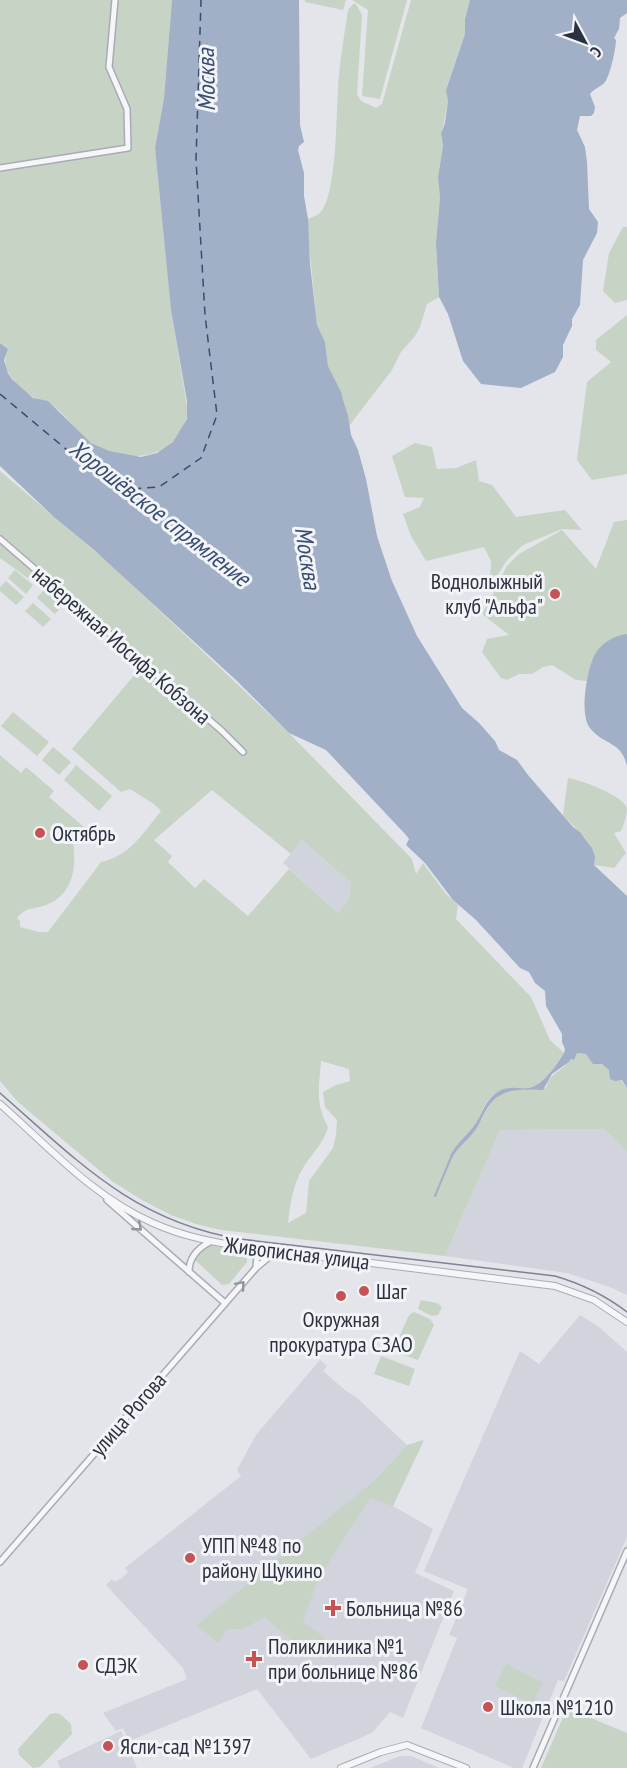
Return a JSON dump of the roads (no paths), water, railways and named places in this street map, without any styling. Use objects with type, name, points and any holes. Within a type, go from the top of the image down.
[{"type":"street","points":[[0,168],[128,148],[127,109],[109,67],[115,0]]},
{"type":"street","name":"набережная Иосифа Кобзона","points":[[0,539],[222,731],[243,752]]},
{"type":"street","name":"Живописная улица","points":[[0,1104],[94,1189],[150,1222],[210,1242],[555,1286],[594,1300],[627,1323]]},
{"type":"street","points":[[94,1189],[225,1303]]},
{"type":"street","points":[[189,1272],[192,1257],[202,1246],[210,1242]]},
{"type":"street","points":[[251,1248],[257,1257],[256,1268]]},
{"type":"street","name":"улица Рогова","points":[[0,1562],[256,1268],[276,1251]]},
{"type":"street","points":[[533,1768],[627,1551]]},
{"type":"street","points":[[341,1768],[381,1752],[407,1745],[466,1768]]},
{"type":"water","points":[[172,0],[299,0],[300,125],[304,142],[298,150],[304,173],[304,196],[317,325],[325,342],[328,366],[341,392],[351,435],[358,450],[377,536],[392,581],[417,636],[462,708],[495,741],[499,750],[517,760],[592,848],[595,857],[594,865],[627,896],[627,1088],[622,1080],[610,1079],[609,1070],[602,1064],[593,1064],[586,1054],[577,1053],[574,1060],[571,1059],[552,1074],[543,1090],[510,1091],[497,1098],[452,1158],[450,1156],[452,1152],[476,1123],[496,1093],[504,1089],[528,1088],[539,1084],[564,1053],[562,1034],[546,1006],[545,991],[535,983],[529,972],[520,968],[476,920],[453,900],[425,863],[406,845],[409,839],[406,835],[326,750],[289,733],[237,681],[0,466],[0,343],[8,349],[4,360],[12,379],[33,398],[48,401],[91,443],[109,451],[141,457],[157,453],[173,442],[187,419],[187,401],[171,310],[155,148],[164,98]]},
{"type":"water","points":[[470,0],[627,0],[627,13],[620,18],[619,29],[614,38],[616,40],[615,49],[609,74],[605,82],[590,94],[595,107],[594,113],[591,116],[580,116],[577,130],[585,147],[589,209],[598,222],[597,233],[583,260],[580,305],[572,319],[572,326],[563,345],[563,357],[555,372],[521,388],[481,384],[463,361],[448,314],[439,297],[436,243],[440,198],[438,177],[443,146],[441,134],[448,101],[446,90],[465,34],[465,19]]},
{"type":"water","points":[[627,634],[627,766],[621,752],[590,728],[585,713],[585,693],[594,656],[608,641]]},
{"type":"waterway","points":[[435,1196],[452,1155]]},
{"type":"tram line","points":[[0,1093],[55,1142],[109,1185],[168,1218],[202,1230],[240,1239],[555,1276],[593,1291],[627,1312]]},
{"type":"place","name":"Воднолыжный клуб \"Альфа\"","points":[[555,594]]},
{"type":"place","name":"Октябрь","points":[[40,833]]},
{"type":"place","name":"Шаг","points":[[364,1291]]},
{"type":"place","name":"Окружная прокуратура СЗАО","points":[[341,1296]]},
{"type":"place","name":"УПП №48 по району Щукино","points":[[190,1558]]},
{"type":"place","name":"Больница №86","points":[[333,1608]]},
{"type":"place","name":"Поликлиника №1 при больнице №86","points":[[254,1659]]},
{"type":"place","name":"СДЭК","points":[[83,1665]]},
{"type":"place","name":"Школа №1210","points":[[488,1707]]},
{"type":"place","name":"Ясли-сад №1397","points":[[108,1746]]},
{"type":"water label","name":"Москва","points":[[206,80]]},
{"type":"water label","name":"Хорошёвское спрямление","points":[[160,513]]},
{"type":"water label","name":"Москва","points":[[308,558]]}]
